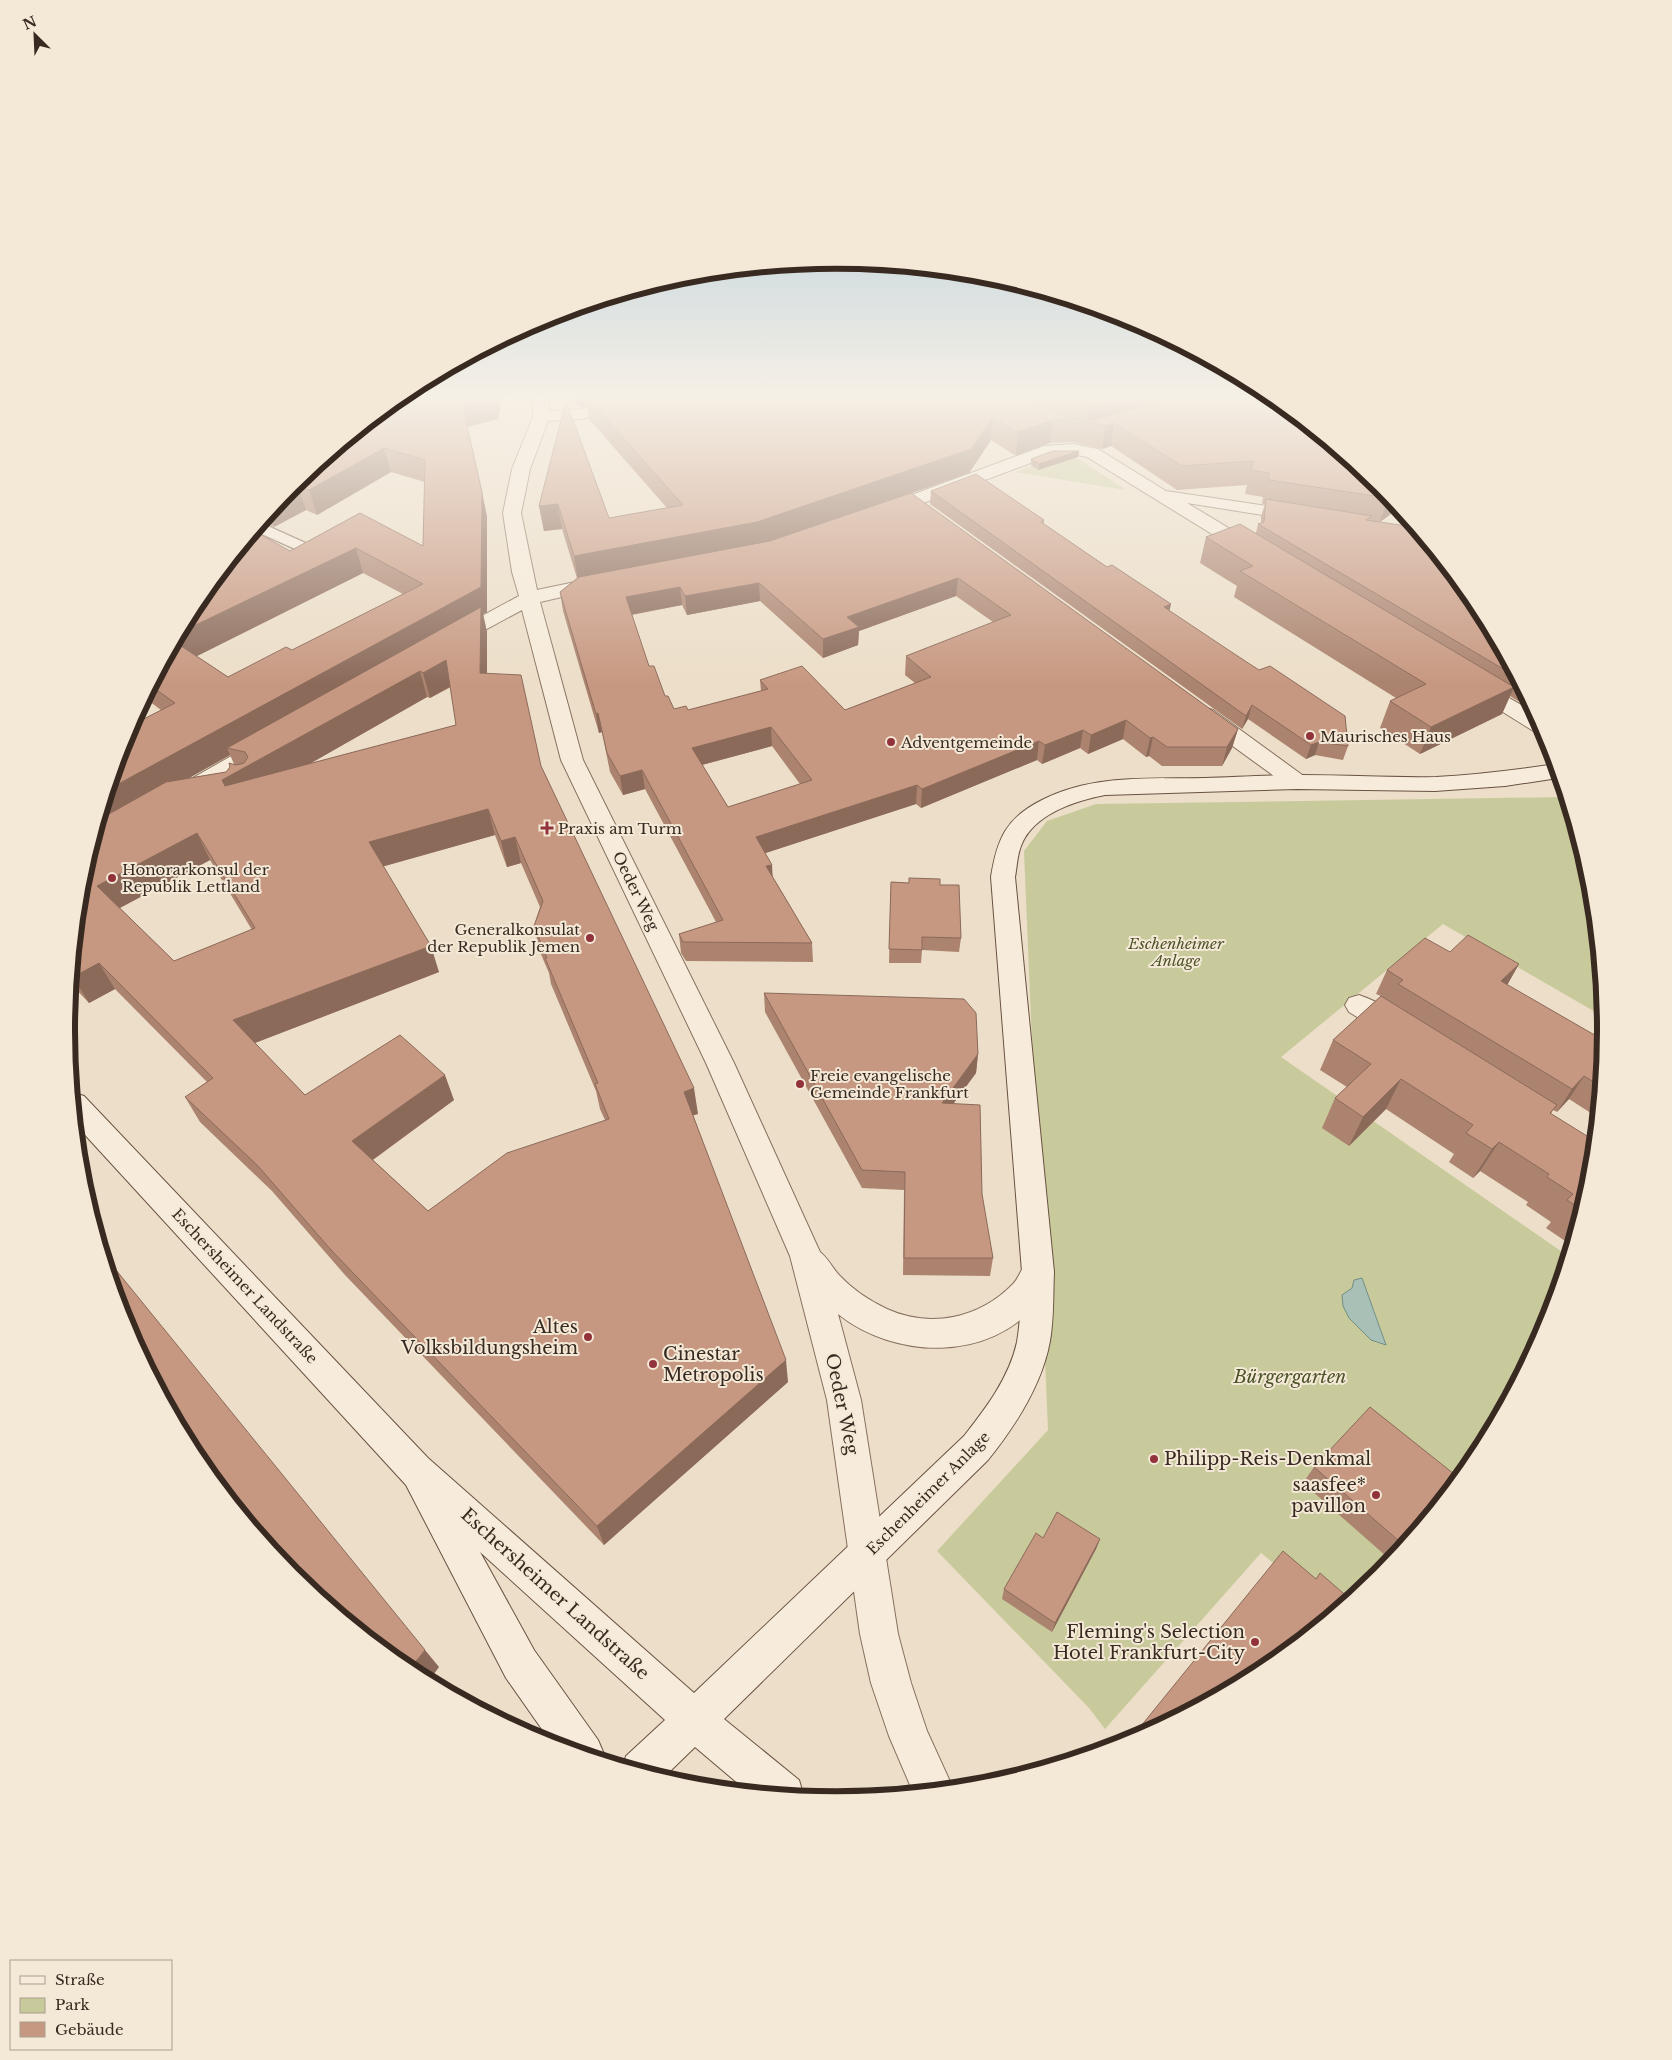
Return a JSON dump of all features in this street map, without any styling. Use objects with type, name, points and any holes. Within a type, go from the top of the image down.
[{"type":"street","name":"Oeder Weg","points":[[516,492],[512,513],[522,572],[572,760],[720,1063],[806,1256],[844,1400],[879,1634],[891,1683],[909,1736],[931,1784]]},
{"type":"street","points":[[866,518],[921,508],[956,492]]},
{"type":"street","points":[[1157,493],[1313,518]]},
{"type":"street","points":[[1157,493],[1266,559]]},
{"type":"street","points":[[437,648],[529,598],[616,580]]},
{"type":"street","points":[[1459,676],[1530,719]]},
{"type":"street","points":[[1191,705],[1297,782]]},
{"type":"street","points":[[168,802],[212,785],[281,737]]},
{"type":"street","name":"Eschenheimer Anlage","points":[[645,1766],[976,1448],[996,1423],[1010,1399],[1031,1352],[1036,1322],[1038,1272],[1003,877],[1010,842],[1030,819],[1044,809],[1084,792],[1134,786],[1297,782],[1435,784],[1505,779],[1552,773]]},
{"type":"street","points":[[1359,1005],[1416,1040]]},
{"type":"street","name":"Eschersheimer Landstraße","points":[[80,1111],[416,1470],[626,1656],[694,1720],[776,1788]]},
{"type":"street","name":"Oeder Weg","points":[[806,1256],[829,1287],[853,1307],[877,1321],[905,1331],[930,1334],[959,1332],[981,1326],[1005,1313],[1026,1294],[1038,1272]]},
{"type":"street","name":"Eschersheimer Landstraße","points":[[416,1470],[520,1664],[578,1746]]},
{"type":"lane","points":[[263,529],[307,549]]},
{"type":"lane","points":[[212,785],[239,781]]},
{"type":"green space","name":"Eschenheimer Anlage","points":[[1561,797],[1582,882],[1595,980],[1596,1013],[1443,924],[1281,1057],[1563,1253],[1539,1321],[1519,1367],[1495,1411],[1469,1453],[1440,1493],[1408,1532],[1374,1568],[1329,1609],[1261,1553],[1105,1729],[1089,1708],[937,1551],[1048,1430],[1024,851],[1047,821],[1096,804]],"holes":[[[1352,1288],[1374,1310],[1386,1345],[1371,1340],[1349,1318],[1342,1295]]]},
{"type":"shaded area","points":[[1362,1278],[1386,1345],[1371,1340],[1349,1318],[1343,1306],[1342,1295],[1352,1288],[1354,1280]]},
{"type":"building","points":[[424,492],[482,492],[481,587],[115,786],[141,720],[175,703],[155,689],[179,645],[228,677],[286,647],[292,650],[423,584],[356,548],[190,628],[232,567],[259,534],[290,551],[360,513],[423,546]]},
{"type":"building","points":[[543,492],[599,492],[609,518],[683,505],[672,492],[845,492],[757,522],[574,556],[558,504],[539,506]]},
{"type":"building","points":[[933,492],[1003,492],[1044,520],[1041,522],[1107,567],[1112,565],[1171,604],[1164,607],[1236,655],[1259,670],[1270,666],[1345,716],[1348,746],[1319,742],[1311,745],[1252,705],[1246,716]]},
{"type":"building","points":[[1349,492],[1374,492],[1378,497]]},
{"type":"building","points":[[911,493],[1238,729],[1227,747],[1167,747],[1153,737],[1150,738],[1126,720],[1091,735],[1083,730],[1045,745],[1039,741],[922,789],[917,785],[756,837],[772,865],[766,866],[812,943],[683,942],[679,934],[723,920],[642,770],[620,776],[607,753],[598,713],[596,714],[560,592],[579,577],[770,541]],"holes":[[[958,578],[1011,615],[906,656],[931,677],[845,710],[802,666],[760,680],[768,689],[688,710],[686,706],[674,709],[668,696],[665,696],[654,666],[649,666],[626,597],[680,587],[685,596],[759,583],[823,639],[859,627],[847,617]],[[771,727],[812,780],[728,807],[692,748]]]},
{"type":"building","points":[[1266,499],[1372,516],[1366,520],[1406,526],[1440,567],[1469,607],[1507,671],[1258,524],[1264,522]]},
{"type":"building","points":[[1240,524],[1514,687],[1431,727],[1390,701],[1426,684],[1240,571],[1253,566],[1206,537]]},
{"type":"building","points":[[481,607],[480,673],[521,675],[541,766],[694,1088],[684,1092],[786,1360],[597,1526],[332,1251],[258,1166],[185,1097],[213,1078],[99,963],[78,975],[90,882],[106,816],[166,782],[226,772],[230,767],[229,763],[236,765],[244,763],[248,757],[245,752],[227,748]],"holes":[[[446,660],[456,725],[225,786],[222,780],[420,671],[423,673]],[[488,809],[501,841],[515,837],[543,901],[534,926],[547,958],[545,958],[598,1083],[595,1084],[609,1119],[507,1153],[428,1211],[352,1141],[445,1075],[400,1035],[305,1095],[233,1020],[431,946],[369,842]],[[197,833],[255,928],[174,961],[97,886]]]},
{"type":"building","points":[[909,878],[940,879],[940,885],[959,885],[961,938],[922,937],[922,950],[889,949],[891,882],[909,883]]},
{"type":"building","points":[[1468,935],[1519,964],[1501,981],[1597,1036],[1595,1083],[1584,1076],[1572,1089],[1398,984],[1403,980],[1387,970],[1425,938],[1450,952]]},
{"type":"building","points":[[764,993],[964,999],[976,1013],[978,1054],[942,1103],[980,1105],[982,1194],[993,1258],[904,1258],[905,1172],[862,1170]]},
{"type":"building","points":[[1381,996],[1557,1105],[1550,1113],[1589,1137],[1576,1206],[1567,1200],[1573,1194],[1547,1177],[1549,1174],[1499,1142],[1492,1149],[1466,1133],[1473,1125],[1401,1079],[1363,1117],[1335,1098],[1371,1064],[1333,1040]]},
{"type":"building","points":[[112,1265],[425,1650],[414,1664],[373,1634],[334,1602],[298,1568],[264,1532],[232,1493],[203,1453],[153,1367]]},
{"type":"building","name":"saasfee* pavillon","points":[[1370,1407],[1454,1474],[1399,1541],[1314,1467]]},
{"type":"building","points":[[1057,1512],[1100,1539],[1055,1623],[1004,1589],[1036,1533],[1043,1538]]},
{"type":"building","name":"Fleming's Selection Hotel Frankfurt-City","points":[[1283,1551],[1316,1579],[1320,1573],[1345,1595],[1299,1634],[1259,1663],[1173,1713],[1140,1727]]},
{"type":"place","name":"Maurisches Haus","points":[[1310,736]]},
{"type":"place","name":"Adventgemeinde","points":[[891,742]]},
{"type":"place","name":"Praxis am Turm","points":[[547,828]]},
{"type":"place","name":"Honorarkonsul der Republik Lettland","points":[[112,878]]},
{"type":"place","name":"Generalkonsulat der Republik Jemen","points":[[590,938]]},
{"type":"place","name":"Freie evangelische Gemeinde Frankfurt","points":[[800,1084]]},
{"type":"place","name":"Altes Volksbildungsheim","points":[[588,1337]]},
{"type":"place","name":"Cinestar Metropolis","points":[[653,1364]]},
{"type":"place","name":"Philipp-Reis-Denkmal","points":[[1154,1459]]},
{"type":"place","name":"saasfee* pavillon","points":[[1376,1495]]},
{"type":"place","name":"Fleming's Selection Hotel Frankfurt-City","points":[[1255,1642]]},
{"type":"park label","name":"Bürgergarten","points":[[1290,1377]]}]
